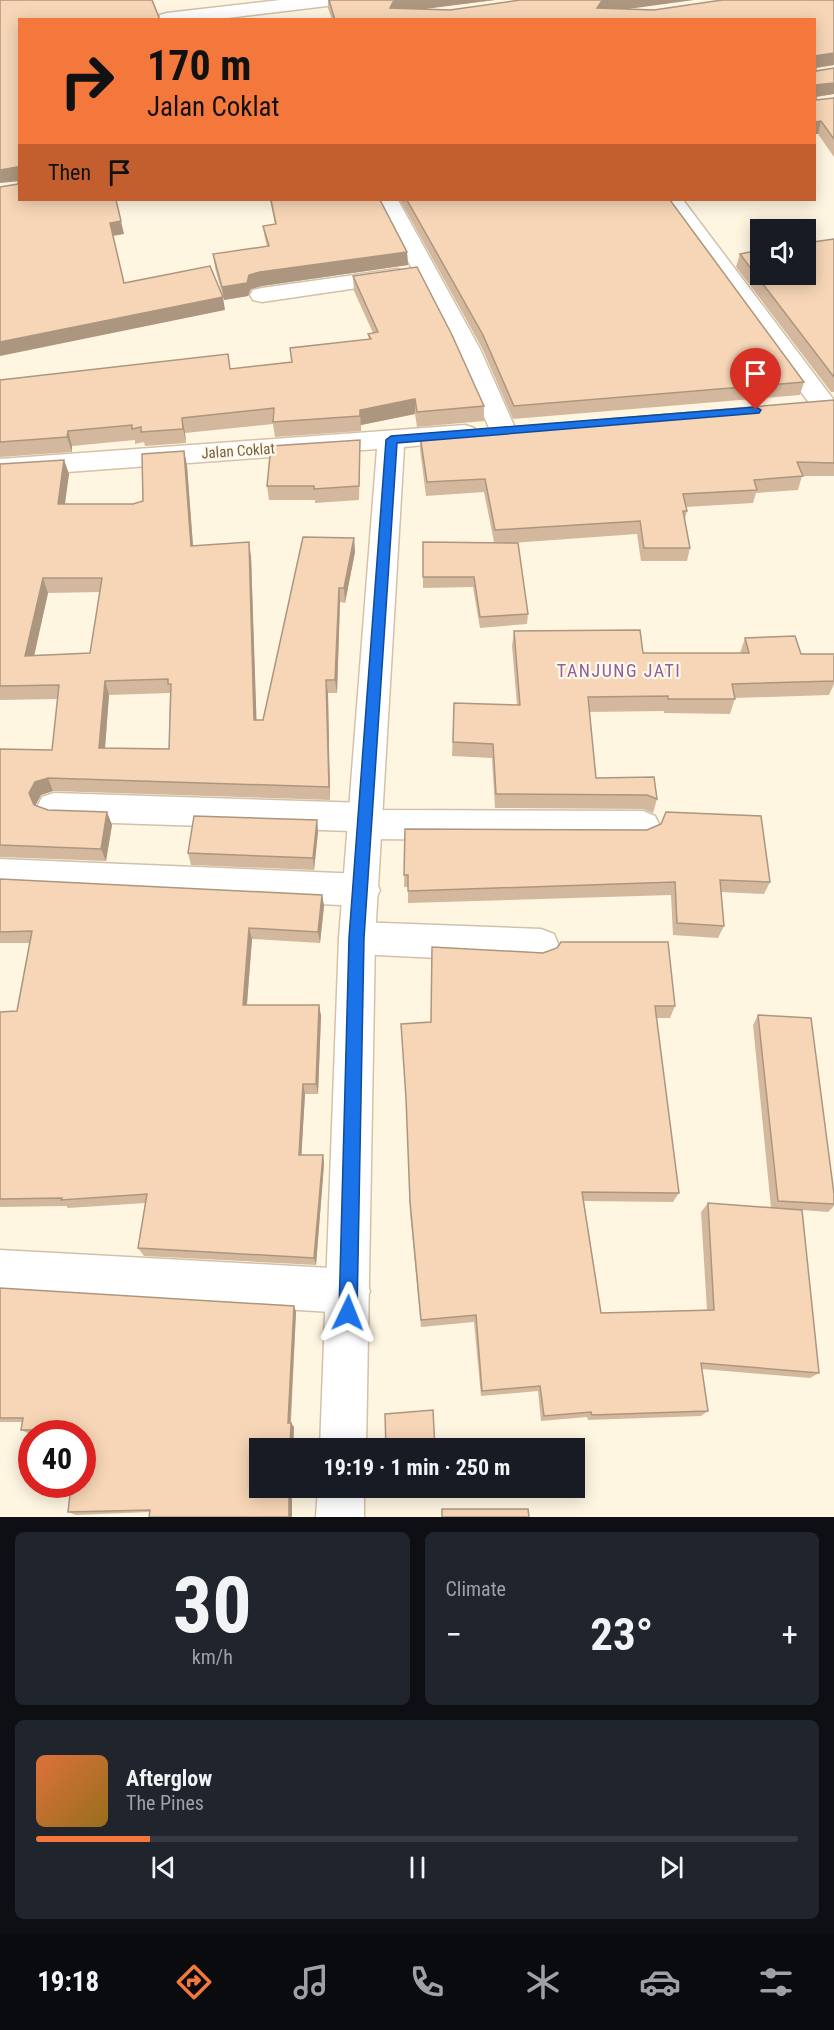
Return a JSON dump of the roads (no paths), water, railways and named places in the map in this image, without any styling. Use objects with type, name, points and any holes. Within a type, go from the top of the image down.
[{"type":"street","points":[[160,0],[167,18]]},
{"type":"street","points":[[175,18],[327,0]]},
{"type":"street","points":[[262,295],[427,272],[388,201]]},
{"type":"street","points":[[673,201],[820,405]]},
{"type":"street","name":"Jalan Coklat","points":[[0,468],[515,429],[467,349],[427,272]]},
{"type":"street","points":[[343,1438],[357,938],[391,440]]},
{"type":"street","points":[[54,807],[365,820],[643,826]]},
{"type":"street","points":[[0,874],[362,890]]},
{"type":"street","points":[[357,938],[541,946]]},
{"type":"street","points":[[0,1271],[348,1291]]},
{"type":"street","points":[[340,1517],[341,1498]]},
{"type":"district","name":"TANJUNG JATI","points":[[619,670]]}]
